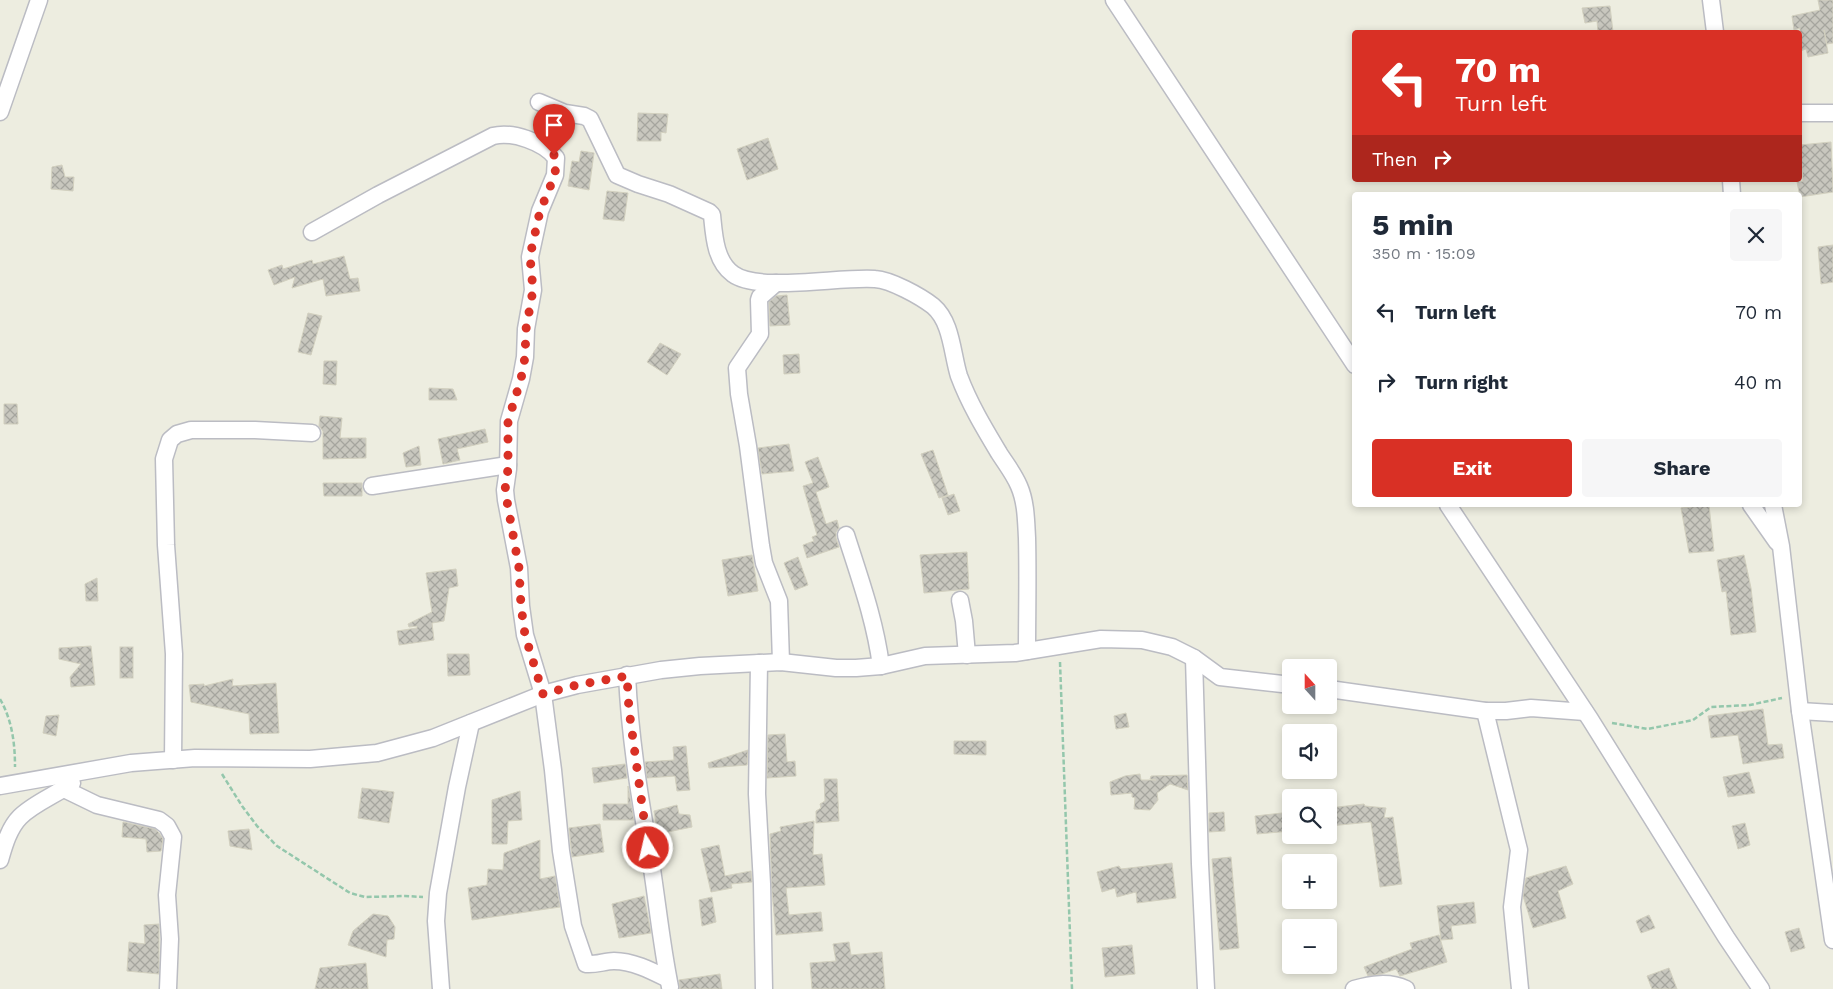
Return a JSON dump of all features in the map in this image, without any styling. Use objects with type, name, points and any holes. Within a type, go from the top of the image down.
[{"type":"street","points":[[0,112],[39,0]]},
{"type":"street","points":[[1114,0],[1352,360]]},
{"type":"street","points":[[1711,0],[1715,30]]},
{"type":"street","points":[[539,102],[565,113],[584,116],[590,119],[617,175],[669,194],[712,215],[718,254],[733,274],[745,280],[776,283],[875,279],[893,283],[938,311],[950,339],[960,376],[975,411],[1018,484],[1023,497],[1028,570],[1027,651]]},
{"type":"street","points":[[1802,113],[1833,112]]},
{"type":"street","points":[[312,232],[386,190],[493,136],[501,134],[521,136],[554,155],[556,161],[555,175],[540,211],[530,256],[533,290],[526,329],[525,357],[521,379],[508,421],[508,465],[505,490],[519,568],[525,635],[543,694],[561,851],[573,926],[584,962],[591,964],[611,961],[626,962],[650,970],[669,984]]},
{"type":"street","points":[[776,283],[760,297],[760,334],[737,368],[739,394],[764,563],[779,601],[781,662]]},
{"type":"street","points":[[1332,330],[1352,342]]},
{"type":"street","points":[[172,760],[174,654],[166,545],[164,459],[170,440],[177,434],[191,430],[255,430],[312,433]]},
{"type":"street","points":[[372,486],[508,465]]},
{"type":"street","points":[[1449,507],[1587,715],[1726,937],[1761,989]]},
{"type":"street","points":[[1752,507],[1781,546]]},
{"type":"street","points":[[1773,507],[1781,546],[1799,703],[1832,918],[1833,940]]},
{"type":"street","points":[[846,536],[872,615],[881,666]]},
{"type":"street","points":[[960,600],[967,655]]},
{"type":"street","points":[[4,785],[130,763],[212,758],[310,759],[377,753],[433,738],[543,694],[577,685],[627,676],[700,666],[781,662],[836,668],[881,666],[925,656],[992,655],[1101,639],[1142,640],[1172,647],[1194,658],[1220,676],[1282,684]]},
{"type":"street","points":[[1194,658],[1206,989]]},
{"type":"street","points":[[759,663],[757,794],[764,989]]},
{"type":"street","points":[[627,676],[629,710],[639,792],[669,984]]},
{"type":"street","points":[[1338,690],[1485,710],[1506,711],[1531,708],[1587,715]]},
{"type":"street","points":[[1799,703],[1833,712]]},
{"type":"street","points":[[1485,710],[1519,850],[1512,907],[1519,989]]},
{"type":"street","points":[[441,989],[436,921],[437,899],[457,787],[471,723]]},
{"type":"street","points":[[0,860],[3,849],[18,819],[25,812],[90,771]]},
{"type":"street","points":[[64,789],[97,806],[159,820],[164,823],[171,833],[173,838],[168,895],[170,939],[168,989]]},
{"type":"street","points":[[1354,989],[1384,984],[1397,985],[1406,989]]},
{"type":"path","points":[[1059,645],[1072,989]]},
{"type":"path","points":[[0,699],[9,717],[15,766],[4,785]]},
{"type":"path","points":[[1587,715],[1648,729],[1693,720],[1711,707],[1799,703]]},
{"type":"path","points":[[212,758],[242,806],[277,846],[350,893],[365,897],[405,896],[437,899]]},
{"type":"building","points":[[1818,0],[1833,0],[1833,43],[1827,44],[1824,30],[1828,53],[1808,57],[1806,49],[1802,50],[1802,30],[1800,28],[1794,30],[1792,16],[1820,10]]},
{"type":"building","points":[[1610,6],[1613,30],[1598,30],[1597,21],[1585,23],[1582,8]]},
{"type":"building","points":[[638,113],[668,114],[666,133],[661,132],[661,141],[637,141]]},
{"type":"building","points":[[768,138],[778,169],[747,180],[737,149]]},
{"type":"building","points":[[1831,142],[1833,192],[1802,197],[1802,192],[1799,192],[1797,182],[1803,181],[1802,145]]},
{"type":"building","points":[[581,151],[594,153],[589,190],[568,186],[572,161],[579,162]]},
{"type":"building","points":[[62,165],[65,177],[74,177],[73,191],[51,189],[52,167]]},
{"type":"building","points":[[607,191],[628,193],[624,221],[603,219]]},
{"type":"building","points":[[1833,245],[1833,282],[1821,284],[1818,247]]},
{"type":"building","points":[[344,256],[350,279],[358,278],[360,291],[326,296],[323,279],[292,288],[295,277],[274,285],[268,270],[282,265],[283,269],[312,260],[313,264]]},
{"type":"building","points":[[787,295],[790,325],[770,326],[769,302],[776,296]]},
{"type":"building","points":[[308,313],[322,316],[311,355],[298,352]]},
{"type":"building","points":[[660,343],[681,354],[667,375],[647,362]]},
{"type":"building","points":[[799,354],[800,373],[784,374],[783,355]]},
{"type":"building","points":[[324,361],[337,361],[336,385],[323,384]]},
{"type":"building","points":[[429,388],[453,389],[457,400],[429,400]]},
{"type":"building","points":[[4,404],[17,404],[18,424],[4,424]]},
{"type":"building","points":[[320,416],[342,418],[340,438],[366,438],[366,458],[323,459],[323,431],[319,426]]},
{"type":"building","points":[[485,429],[488,442],[457,449],[460,460],[443,464],[438,439]]},
{"type":"building","points":[[789,444],[794,471],[762,474],[758,448]]},
{"type":"building","points":[[419,446],[421,465],[406,467],[403,453]]},
{"type":"building","points":[[933,450],[948,495],[939,498],[921,454]]},
{"type":"building","points":[[818,457],[829,487],[816,492],[826,524],[837,520],[839,528],[836,532],[836,538],[839,547],[807,558],[803,545],[814,541],[812,537],[817,535],[803,486],[813,483],[805,462]]},
{"type":"building","points":[[323,483],[362,483],[362,496],[324,496]]},
{"type":"building","points":[[954,494],[960,511],[948,515],[942,498]]},
{"type":"building","points":[[1709,507],[1714,551],[1689,553],[1681,508]]},
{"type":"building","points":[[967,552],[969,589],[924,593],[920,555]]},
{"type":"building","points":[[752,555],[758,591],[728,596],[722,560]]},
{"type":"building","points":[[1744,555],[1751,588],[1756,632],[1731,635],[1726,591],[1722,592],[1717,560]]},
{"type":"building","points":[[798,557],[808,585],[795,590],[784,563]]},
{"type":"building","points":[[456,569],[458,586],[449,588],[444,621],[432,623],[434,640],[399,645],[397,631],[417,628],[417,626],[409,627],[408,624],[432,612],[426,573]]},
{"type":"building","points":[[97,578],[98,601],[86,601],[85,584]]},
{"type":"building","points":[[91,646],[95,685],[71,687],[70,677],[81,664],[59,659],[59,648]]},
{"type":"building","points":[[120,647],[133,647],[133,678],[120,678]]},
{"type":"building","points":[[447,654],[469,654],[470,675],[448,676]]},
{"type":"building","points":[[233,679],[232,686],[276,683],[279,733],[250,734],[249,714],[191,702],[189,685],[204,684],[204,686]]},
{"type":"building","points":[[1763,709],[1768,745],[1782,744],[1784,758],[1743,764],[1738,735],[1711,738],[1708,716]]},
{"type":"building","points":[[1126,713],[1129,727],[1116,729],[1114,716]]},
{"type":"building","points":[[59,715],[56,736],[43,733],[46,716]]},
{"type":"building","points":[[785,734],[787,762],[795,761],[796,776],[767,778],[768,735]]},
{"type":"building","points":[[954,741],[986,741],[986,755],[954,754]]},
{"type":"building","points":[[686,746],[690,790],[677,791],[675,776],[647,778],[645,762],[674,760],[673,747]]},
{"type":"building","points":[[748,750],[747,765],[709,768],[708,763]]},
{"type":"building","points":[[625,764],[627,778],[594,783],[592,768]]},
{"type":"building","points":[[1749,772],[1755,793],[1728,797],[1723,777]]},
{"type":"building","points":[[1140,774],[1141,780],[1156,780],[1150,779],[1151,776],[1187,775],[1188,790],[1170,784],[1157,793],[1158,800],[1150,810],[1134,809],[1135,798],[1132,797],[1132,793],[1111,795],[1110,782],[1125,776]]},
{"type":"building","points":[[824,779],[837,779],[839,821],[816,823],[816,811],[821,808],[820,804],[825,801]]},
{"type":"building","points":[[628,786],[634,820],[603,820],[603,804],[628,804]]},
{"type":"building","points":[[362,788],[394,792],[389,823],[358,818]]},
{"type":"building","points":[[520,791],[522,820],[508,821],[507,844],[492,844],[492,800]]},
{"type":"building","points":[[1364,804],[1365,806],[1386,808],[1384,818],[1393,817],[1402,884],[1380,887],[1371,822],[1337,825],[1337,807]]},
{"type":"building","points":[[677,805],[679,814],[690,815],[692,827],[658,834],[654,811]]},
{"type":"building","points":[[1224,812],[1225,831],[1209,832],[1209,813]]},
{"type":"building","points":[[1282,813],[1282,832],[1257,834],[1255,816]]},
{"type":"building","points":[[814,821],[813,855],[822,854],[825,885],[786,888],[789,915],[821,912],[823,931],[776,935],[770,834],[781,831],[780,827]]},
{"type":"building","points":[[123,822],[155,829],[163,839],[161,851],[147,852],[146,839],[122,837]]},
{"type":"building","points":[[1745,823],[1750,845],[1738,849],[1732,826]]},
{"type":"building","points":[[600,824],[604,852],[572,857],[569,828]]},
{"type":"building","points":[[249,829],[252,850],[230,846],[228,831]]},
{"type":"building","points":[[540,840],[540,879],[555,876],[560,907],[472,920],[468,888],[487,885],[488,869],[503,870],[504,853]]},
{"type":"building","points":[[719,845],[725,876],[751,871],[752,882],[731,884],[732,888],[711,892],[701,849]]},
{"type":"building","points":[[1231,857],[1239,948],[1220,950],[1212,859]]},
{"type":"building","points":[[1172,863],[1176,898],[1137,903],[1136,892],[1117,897],[1115,888],[1102,892],[1097,872],[1119,866],[1121,869]]},
{"type":"building","points":[[1566,866],[1573,884],[1558,891],[1566,918],[1533,928],[1523,896],[1526,878]]},
{"type":"building","points":[[644,896],[651,933],[619,938],[612,904]]},
{"type":"building","points":[[712,897],[716,922],[702,926],[699,900]]},
{"type":"building","points":[[1474,902],[1476,923],[1451,926],[1453,939],[1441,940],[1437,906]]},
{"type":"building","points":[[373,914],[388,916],[395,927],[394,939],[387,940],[386,957],[348,945],[353,931]]},
{"type":"building","points":[[1649,915],[1655,928],[1641,933],[1636,921]]},
{"type":"building","points":[[159,924],[159,974],[127,971],[129,942],[145,944],[144,925]]},
{"type":"building","points":[[1799,928],[1805,948],[1791,952],[1785,932]]},
{"type":"building","points":[[1439,935],[1447,962],[1400,976],[1396,969],[1368,976],[1364,967],[1412,949],[1410,943]]},
{"type":"building","points":[[849,942],[851,955],[882,952],[885,989],[812,989],[810,963],[836,961],[833,944]]},
{"type":"building","points":[[1132,945],[1135,974],[1105,977],[1102,948]]},
{"type":"building","points":[[366,963],[368,989],[315,989],[320,968]]},
{"type":"building","points":[[1669,968],[1677,989],[1652,989],[1647,976]]},
{"type":"building","points":[[720,974],[722,989],[680,989],[679,980]]},
{"type":"route","points":[[554,155],[556,158],[555,175],[540,211],[530,256],[533,290],[526,329],[525,357],[521,379],[508,421],[506,500],[519,568],[525,635],[543,694],[577,685],[627,676],[629,710],[639,792],[648,848]]}]
